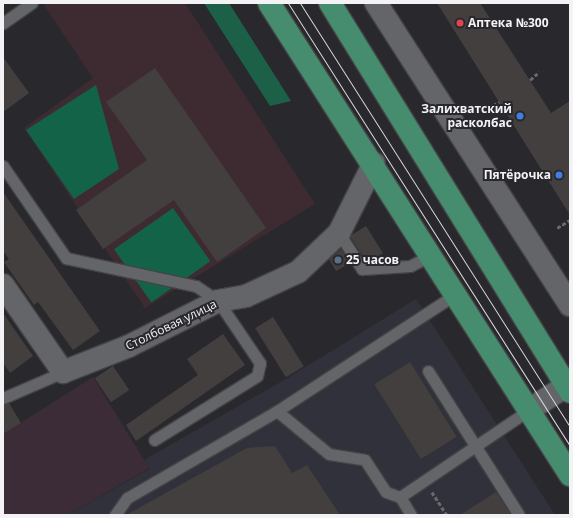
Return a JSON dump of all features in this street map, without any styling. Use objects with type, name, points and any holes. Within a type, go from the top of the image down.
[{"type":"highway","points":[[269,3],[374,163],[570,475]]},
{"type":"highway","points":[[330,3],[568,389]]},
{"type":"street","points":[[376,3],[570,305]]},
{"type":"street","name":"Столбовая улица","points":[[63,372],[128,346],[218,301],[246,296],[298,272],[338,232],[374,163]]},
{"type":"street","points":[[3,284],[63,372]]},
{"type":"street","points":[[529,410],[568,389]]},
{"type":"lane","points":[[3,23],[32,3]]},
{"type":"lane","points":[[3,166],[66,258],[196,286],[218,301],[260,363],[257,376],[154,440]]},
{"type":"lane","points":[[338,232],[362,269],[410,266],[432,255]]},
{"type":"lane","points":[[114,515],[127,498],[277,411],[456,294]]},
{"type":"lane","points":[[428,371],[519,515]]},
{"type":"lane","points":[[4,396],[63,372]]},
{"type":"lane","points":[[400,496],[476,447],[529,410]]},
{"type":"lane","points":[[277,411],[330,454],[365,460],[386,492],[400,496],[411,515]]},
{"type":"path","points":[[530,80],[539,72]]},
{"type":"path","points":[[483,112],[499,102]]},
{"type":"path","points":[[557,228],[570,220]]},
{"type":"path","points":[[424,480],[446,515]]},
{"type":"shaded area","points":[[46,3],[185,3],[315,204],[145,308],[24,128],[93,78],[44,5]]},
{"type":"shaded area","points":[[416,299],[555,515],[68,515],[149,469],[144,460],[286,379]]},
{"type":"shaded area","points":[[93,377],[149,468],[68,515],[3,515],[3,434]]},
{"type":"green space","points":[[204,3],[229,3],[291,101],[270,106]]},
{"type":"green space","points":[[96,85],[119,169],[74,199],[26,130]]},
{"type":"green space","points":[[173,208],[210,261],[151,303],[114,249]]},
{"type":"building","points":[[437,3],[480,3],[551,113],[570,101],[570,215]]},
{"type":"building","points":[[3,57],[29,93],[3,112]]},
{"type":"building","points":[[155,68],[266,228],[217,262],[174,200],[103,249],[76,210],[147,160],[106,102]]},
{"type":"building","points":[[3,192],[100,331],[73,350],[38,302],[34,305],[4,262],[9,259],[3,251]]},
{"type":"building","points":[[366,226],[383,253],[367,263],[350,236]]},
{"type":"building","name":"25 часов","points":[[341,249],[350,263],[336,271],[329,259]]},
{"type":"building","points":[[3,313],[33,356],[10,373],[3,363]]},
{"type":"building","points":[[273,317],[304,366],[286,377],[255,328]]},
{"type":"building","points":[[223,334],[245,365],[136,441],[126,425],[198,375],[187,359]]},
{"type":"building","points":[[410,362],[457,437],[421,459],[374,384]]},
{"type":"building","points":[[113,366],[129,390],[111,402],[95,378]]},
{"type":"building","points":[[9,403],[21,423],[3,434],[3,405]]},
{"type":"building","points":[[275,446],[292,473],[307,465],[340,515],[126,515],[247,448]]},
{"type":"building","points":[[496,492],[511,515],[460,515]]},
{"type":"tram line","points":[[288,3],[570,446]]},
{"type":"tram line","points":[[300,3],[570,427]]},
{"type":"place","name":"Аптека №300","points":[[460,23]]},
{"type":"place","name":"Залихватский расколбас","points":[[520,116]]},
{"type":"place","name":"Пятёрочка","points":[[559,175]]},
{"type":"place","name":"25 часов","points":[[338,260]]}]
